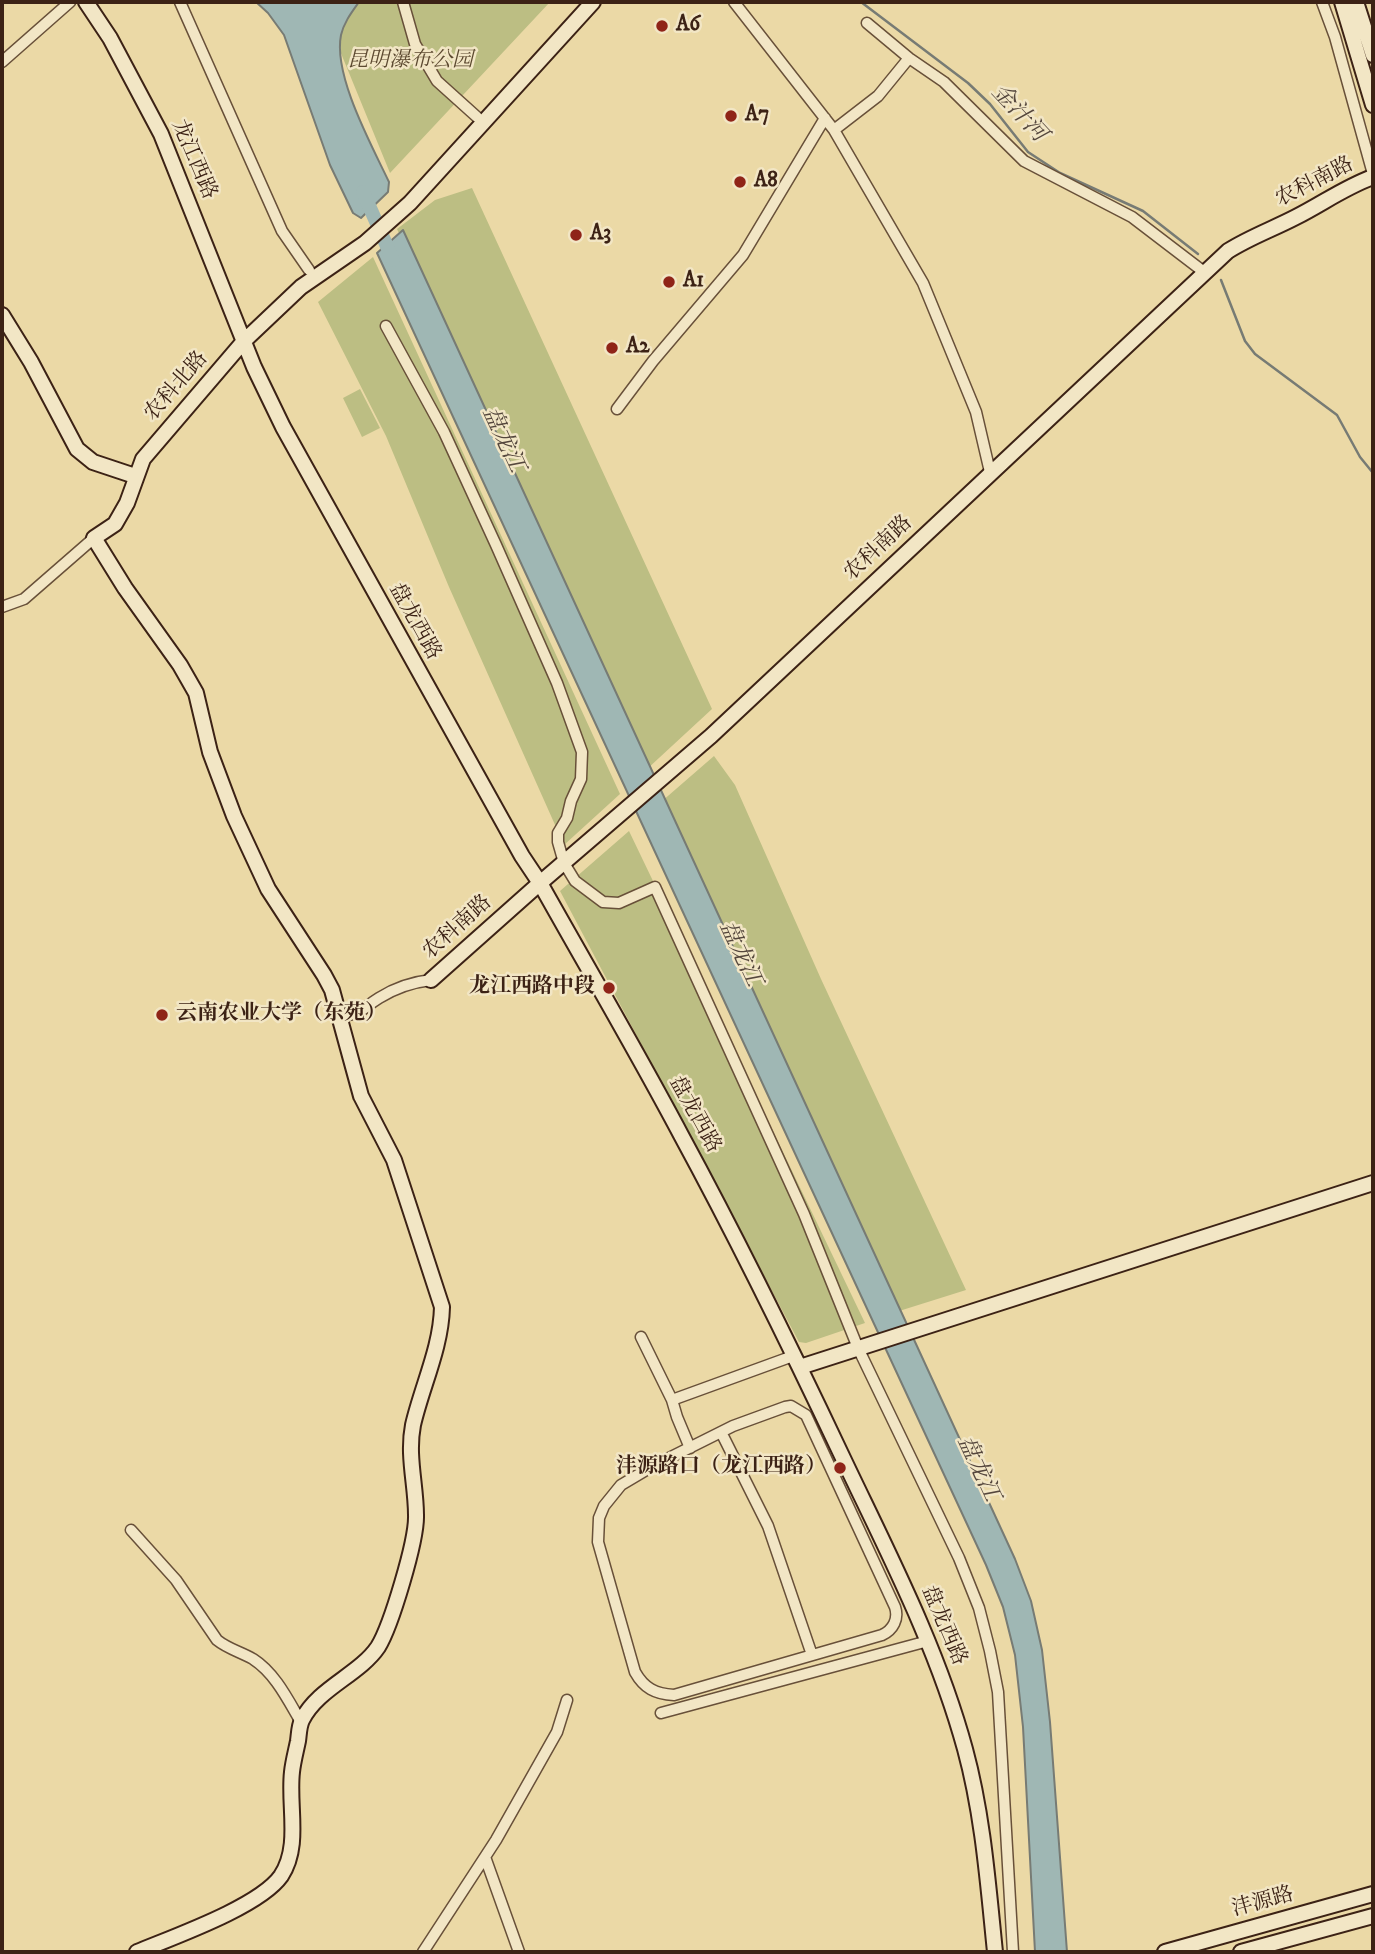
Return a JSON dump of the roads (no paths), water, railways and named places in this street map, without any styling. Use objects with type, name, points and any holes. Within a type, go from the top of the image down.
[{"type":"street","points":[[2,62],[70,2]]},
{"type":"street","name":"龙江西路","points":[[86,2],[115,47],[160,134],[243,337]]},
{"type":"street","points":[[180,2],[282,231],[309,270]]},
{"type":"street","points":[[403,2],[415,44],[436,81],[477,117]]},
{"type":"street","points":[[407,200],[477,117],[583,2]]},
{"type":"street","points":[[363,240],[442,171],[471,135],[593,2]]},
{"type":"street","points":[[734,2],[834,130],[874,195],[923,284],[976,412],[990,472]]},
{"type":"street","points":[[1322,2],[1335,37],[1373,176]]},
{"type":"street","points":[[1342,2],[1373,105]]},
{"type":"street","points":[[1356,2],[1373,55]]},
{"type":"street","points":[[867,23],[909,58],[944,82],[1024,162],[1132,217],[1204,272]]},
{"type":"street","points":[[834,130],[878,96],[909,58]]},
{"type":"street","points":[[617,409],[653,361],[743,255],[825,118]]},
{"type":"street","name":"农科南路","points":[[432,980],[540,883],[673,770],[1228,251],[1248,238],[1296,217],[1373,176]]},
{"type":"street","name":"农科北路","points":[[243,337],[307,281],[363,240]]},
{"type":"street","name":"农科北路","points":[[94,538],[115,524],[127,502],[143,459],[243,337],[309,270],[363,240]]},
{"type":"street","points":[[2,316],[31,362],[77,449],[93,462],[135,476]]},
{"type":"street","points":[[386,326],[444,432],[557,683],[582,752],[581,779],[567,818],[558,833],[564,863],[575,881],[603,902],[619,903],[655,887],[804,1214],[858,1349],[888,1406],[959,1558],[979,1608],[998,1692],[1013,1952]]},
{"type":"street","name":"盘龙西路","points":[[243,337],[282,427],[323,503],[680,1131],[796,1361],[928,1641],[961,1734],[977,1798],[985,1848],[995,1952]]},
{"type":"street","points":[[2,607],[24,599],[94,538],[125,588],[180,664],[196,693],[210,752],[234,816],[268,889],[324,975],[340,1016],[361,1096],[394,1160],[442,1307],[442,1326],[413,1426],[410,1449],[415,1531],[386,1632],[376,1649],[310,1708],[301,1722],[292,1772],[292,1845],[282,1874],[259,1897],[189,1931],[137,1952]]},
{"type":"street","points":[[340,1016],[361,1012],[378,998],[411,983],[432,980]]},
{"type":"street","points":[[672,1400],[796,1361],[880,1343],[1373,1183]]},
{"type":"street","points":[[641,1337],[672,1400],[690,1448]]},
{"type":"street","points":[[792,1406],[802,1411],[895,1607],[896,1618],[886,1634],[674,1695],[656,1693],[648,1688],[635,1672],[603,1567],[598,1542],[598,1518],[610,1496],[621,1485],[653,1465],[690,1448],[721,1432],[785,1407],[792,1406]]},
{"type":"street","points":[[721,1432],[768,1525],[812,1655]]},
{"type":"street","points":[[131,1530],[176,1580],[217,1640],[253,1659],[270,1673],[301,1722]]},
{"type":"street","points":[[661,1713],[928,1641]]},
{"type":"street","points":[[423,1952],[485,1857],[557,1732],[567,1700]]},
{"type":"street","points":[[485,1857],[519,1952]]},
{"type":"street","name":"沣源路","points":[[1165,1952],[1373,1894]]},
{"type":"street","name":"沣源路","points":[[1241,1952],[1373,1916]]},
{"type":"water","points":[[256,2],[359,2],[346,21],[341,35],[343,70],[355,109],[389,182],[388,192],[361,218],[353,213],[330,165],[284,35]]},
{"type":"water","points":[[403,230],[1015,1559],[1031,1601],[1042,1650],[1067,1952],[1035,1952],[1023,1727],[1015,1655],[1003,1607],[986,1565],[377,253]]},
{"type":"waterway","name":"金汁河","points":[[861,2],[968,83],[990,104],[1028,152],[1060,173],[1143,211],[1198,254]]},
{"type":"waterway","name":"盘龙江","points":[[363,192],[393,260]]},
{"type":"waterway","name":"金汁河","points":[[1221,280],[1245,341],[1255,354],[1337,415],[1360,457],[1373,473]]},
{"type":"place","name":"A6","points":[[662,26]]},
{"type":"place","name":"A7","points":[[731,116]]},
{"type":"place","name":"A8","points":[[740,182]]},
{"type":"place","name":"A3","points":[[576,235]]},
{"type":"place","name":"A1","points":[[669,282]]},
{"type":"place","name":"A2","points":[[612,348]]},
{"type":"place","name":"龙江西路中段","points":[[609,988]]},
{"type":"place","name":"云南农业大学（东苑）","points":[[162,1015]]},
{"type":"place","name":"沣源路口（龙江西路）","points":[[840,1468]]},
{"type":"park label","name":"昆明瀑布公园","points":[[410,62]]}]
